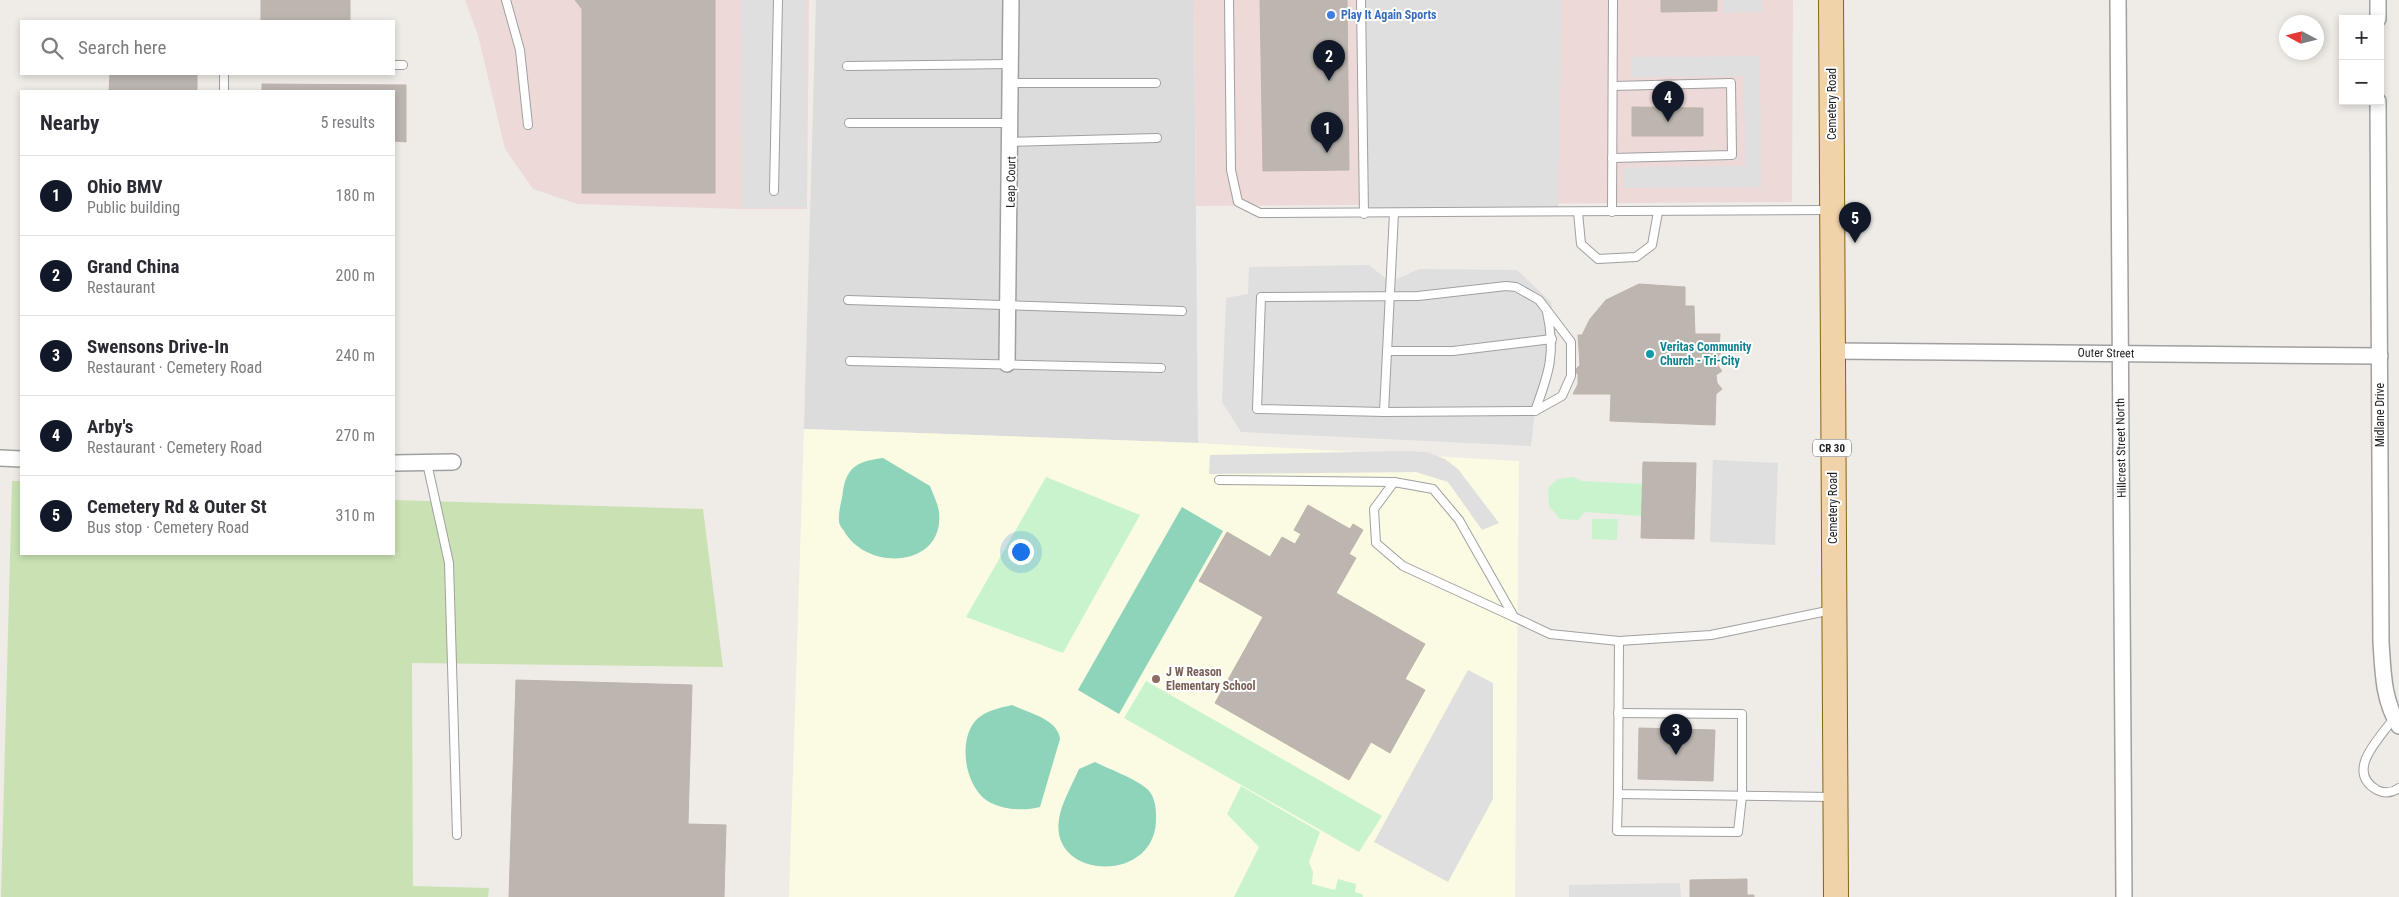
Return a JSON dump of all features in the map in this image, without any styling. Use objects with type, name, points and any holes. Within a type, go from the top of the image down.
[{"type":"main road","name":"Cemetery Road","points":[[1831,0],[1836,897]]},
{"type":"street","name":"Leap Court","points":[[1007,364],[1012,64],[1011,0]]},
{"type":"street","name":"Hillcrest Street North","points":[[2118,0],[2124,897]]},
{"type":"street","points":[[2378,0],[2378,15]]},
{"type":"street","name":"Midlane Drive","points":[[2378,105],[2381,642],[2384,685],[2390,711],[2397,722]]},
{"type":"street","name":"Outer Street","points":[[1832,351],[2380,356]]},
{"type":"street","points":[[0,458],[20,459]]},
{"type":"street","points":[[395,463],[453,462]]},
{"type":"lane","points":[[506,0],[520,50],[528,125]]},
{"type":"lane","points":[[774,191],[778,0]]},
{"type":"lane","points":[[1229,0],[1231,170],[1238,202],[1260,213],[1364,214],[1832,210]]},
{"type":"lane","points":[[1361,0],[1364,214]]},
{"type":"lane","points":[[1612,212],[1613,0]]},
{"type":"lane","points":[[847,66],[1012,64]]},
{"type":"lane","points":[[395,65],[403,65]]},
{"type":"lane","points":[[224,75],[224,90]]},
{"type":"lane","points":[[1011,83],[1156,82]]},
{"type":"lane","points":[[1612,158],[1732,155],[1731,83],[1613,86]]},
{"type":"lane","points":[[849,123],[1011,123]]},
{"type":"lane","points":[[1011,142],[1157,138]]},
{"type":"lane","points":[[1578,212],[1581,244],[1598,259],[1636,257],[1652,244],[1658,212]]},
{"type":"lane","points":[[1384,412],[1394,213]]},
{"type":"lane","points":[[1506,286],[1516,287],[1539,300],[1571,342],[1571,376],[1562,396],[1535,411],[1384,412],[1257,409],[1261,297],[1389,297],[1418,296],[1506,286]]},
{"type":"lane","points":[[848,300],[1182,311]]},
{"type":"lane","points":[[1535,411],[1552,358],[1552,339],[1546,308]]},
{"type":"lane","points":[[1387,351],[1454,351],[1552,339]]},
{"type":"lane","points":[[850,361],[1161,368]]},
{"type":"lane","points":[[427,463],[449,563],[457,835]]},
{"type":"lane","points":[[1218,480],[1394,482],[1433,489],[1459,520],[1514,617]]},
{"type":"lane","points":[[1394,482],[1374,509],[1376,543],[1403,566],[1550,634],[1619,641],[1711,635],[1834,610]]},
{"type":"lane","points":[[1618,713],[1742,714],[1742,796],[1738,832],[1617,831],[1618,794],[1618,713],[1619,641]]},
{"type":"lane","points":[[2397,722],[2366,756],[2362,768],[2364,779],[2370,786],[2382,793],[2394,792],[2399,788]]},
{"type":"lane","points":[[1618,794],[1835,797]]},
{"type":"shaded area","points":[[465,0],[809,0],[807,209],[577,204],[533,189],[505,149],[478,35]]},
{"type":"shaded area","points":[[741,0],[805,0],[807,207],[742,208]]},
{"type":"shaded area","points":[[816,0],[1194,0],[1198,443],[804,429]]},
{"type":"shaded area","points":[[1194,0],[1793,0],[1792,202],[1196,206]]},
{"type":"shaded area","points":[[1361,0],[1562,0],[1558,213],[1364,214]]},
{"type":"shaded area","points":[[1724,0],[1762,0],[1762,12],[1724,13]]},
{"type":"shaded area","points":[[1760,56],[1761,187],[1624,188],[1623,167],[1745,166],[1744,76],[1632,77],[1632,57]]},
{"type":"shaded area","points":[[1369,265],[1390,282],[1419,269],[1517,270],[1551,302],[1557,340],[1548,390],[1535,411],[1531,446],[1241,432],[1222,402],[1226,298],[1248,294],[1249,267]]},
{"type":"shaded area","name":"J W Reason Elementary School","points":[[804,429],[1198,443],[1519,461],[1515,897],[789,897]]},
{"type":"shaded area","points":[[1427,452],[1445,459],[1458,469],[1499,523],[1482,530],[1448,482],[1416,472],[1209,474],[1210,455]]},
{"type":"shaded area","points":[[1713,460],[1778,463],[1775,545],[1710,542]]},
{"type":"shaded area","points":[[1468,670],[1493,683],[1493,799],[1448,882],[1374,842]]},
{"type":"shaded area","points":[[1680,883],[1681,897],[1569,897],[1569,885]]},
{"type":"green space","points":[[883,458],[930,486],[939,512],[938,531],[930,544],[918,553],[902,558],[886,558],[869,553],[855,544],[839,522],[845,482],[851,470],[861,463]]},
{"type":"green space","points":[[1046,477],[1140,515],[1063,653],[966,617]]},
{"type":"green space","points":[[1573,477],[1582,481],[1643,484],[1642,516],[1585,512],[1578,520],[1560,519],[1549,506],[1548,488],[1558,479]]},
{"type":"green space","points":[[12,481],[20,481],[20,555],[395,555],[395,500],[703,509],[723,667],[412,663],[413,886],[489,888],[488,897],[1,897]]},
{"type":"green space","points":[[1182,507],[1223,531],[1119,714],[1078,690]]},
{"type":"green space","points":[[1592,519],[1618,519],[1617,540],[1592,539]]},
{"type":"green space","points":[[1146,681],[1382,816],[1359,852],[1124,718]]},
{"type":"green space","points":[[1012,705],[1034,714],[1054,726],[1060,739],[1040,807],[1015,809],[991,803],[982,797],[970,777],[966,752],[970,729],[976,720],[984,714]]},
{"type":"green space","points":[[1095,762],[1140,784],[1151,793],[1154,800],[1156,815],[1153,838],[1141,854],[1124,863],[1105,866],[1086,863],[1070,854],[1060,840],[1059,819],[1067,794],[1079,769]]},
{"type":"green space","points":[[1241,786],[1320,832],[1309,862],[1313,872],[1312,884],[1335,890],[1338,879],[1356,884],[1355,892],[1362,894],[1363,897],[1234,897],[1259,847],[1227,814]]},
{"type":"building","points":[[261,0],[350,0],[350,20],[261,20]]},
{"type":"building","points":[[575,0],[715,0],[715,193],[582,193],[582,9]]},
{"type":"building","points":[[1260,0],[1347,0],[1349,170],[1263,171]]},
{"type":"building","points":[[1661,0],[1717,0],[1717,11],[1661,12]]},
{"type":"building","points":[[110,75],[197,75],[197,90],[109,90]]},
{"type":"building","points":[[262,84],[406,85],[406,142],[395,141],[395,90],[262,90]]},
{"type":"building","points":[[1632,107],[1703,108],[1703,136],[1632,136]]},
{"type":"building","name":"Veritas Community Church - Tri-City","points":[[1639,284],[1685,287],[1685,306],[1694,306],[1695,334],[1720,334],[1719,349],[1722,352],[1718,356],[1718,366],[1722,371],[1716,375],[1717,383],[1722,389],[1716,394],[1715,425],[1610,421],[1611,394],[1573,394],[1578,384],[1578,375],[1575,370],[1580,365],[1578,335],[1582,335],[1590,319],[1606,300]]},
{"type":"building","points":[[1643,462],[1696,463],[1694,539],[1641,538]]},
{"type":"building","points":[[1308,505],[1350,529],[1353,524],[1363,530],[1349,554],[1356,558],[1336,593],[1425,644],[1405,679],[1425,690],[1390,753],[1371,742],[1349,780],[1215,703],[1263,617],[1199,581],[1227,532],[1270,557],[1282,537],[1295,544],[1301,534],[1294,530]]},
{"type":"building","points":[[516,680],[692,685],[688,824],[726,825],[724,897],[509,897]]},
{"type":"building","points":[[1639,728],[1715,730],[1713,781],[1638,779]]},
{"type":"building","points":[[1747,879],[1747,895],[1754,895],[1754,897],[1690,897],[1690,880]]},
{"type":"place","name":"Play It Again Sports","points":[[1331,15]]},
{"type":"place","name":"Grand China","points":[[1329,81]]},
{"type":"place","name":"Arby's","points":[[1668,122]]},
{"type":"place","name":"Ohio BMV","points":[[1327,153]]},
{"type":"place","name":"Cemetery Rd & Outer St","points":[[1855,243]]},
{"type":"place","name":"Veritas Community Church - Tri-City","points":[[1650,354]]},
{"type":"place","name":"J W Reason Elementary School","points":[[1156,679]]},
{"type":"place","name":"Swensons Drive-In","points":[[1676,755]]}]
